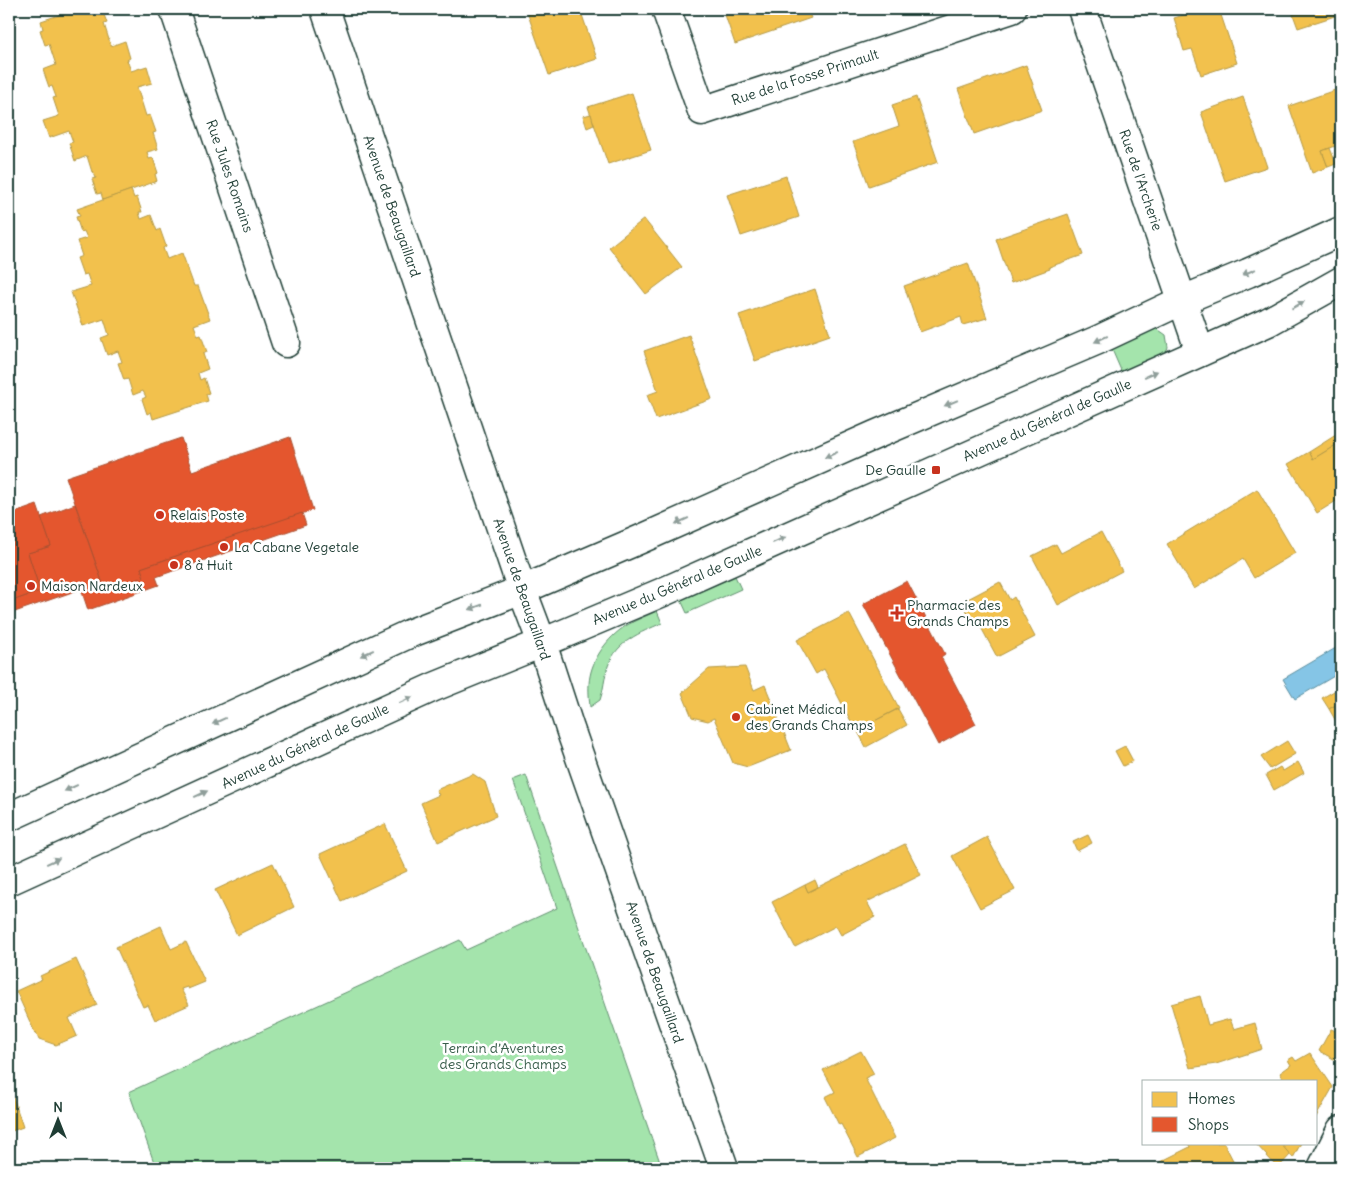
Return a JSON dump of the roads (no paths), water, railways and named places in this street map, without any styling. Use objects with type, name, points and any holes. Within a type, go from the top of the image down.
[{"type":"street","name":"Rue Jules Romains","points":[[174,9],[286,343]]},
{"type":"street","name":"Avenue de Beaugaillard","points":[[325,9],[522,590],[724,1168]]},
{"type":"street","name":"Rue de la Fosse Primault","points":[[666,9],[702,111],[1012,9]]},
{"type":"street","name":"Rue de l'Archerie","points":[[1082,9],[1200,352]]},
{"type":"street","points":[[9,816],[411,633],[522,590],[641,539],[875,435],[1098,340],[1182,300],[1248,273],[1341,231]]},
{"type":"street","name":"Avenue du Général de Gaulle","points":[[9,882],[434,687],[672,588],[1268,322],[1341,280]]},
{"type":"street","points":[[1322,1168],[1341,1130]]},
{"type":"water","points":[[1341,645],[1341,672],[1295,699],[1283,679]]},
{"type":"place","name":"De Gaulle","points":[[936,470]]},
{"type":"place","name":"Relais Poste","points":[[160,515]]},
{"type":"place","name":"La Cabane Vegetale","points":[[224,547]]},
{"type":"place","name":"8 à Huit","points":[[174,565]]},
{"type":"place","name":"Maison Nardeux","points":[[31,586]]},
{"type":"place","name":"Pharmacie des Grands Champs","points":[[897,613]]},
{"type":"place","name":"Cabinet Médical des Grands Champs","points":[[736,717]]},
{"type":"park label","name":"Terrain d’Aventures des Grands Champs","points":[[503,1056]]}]
